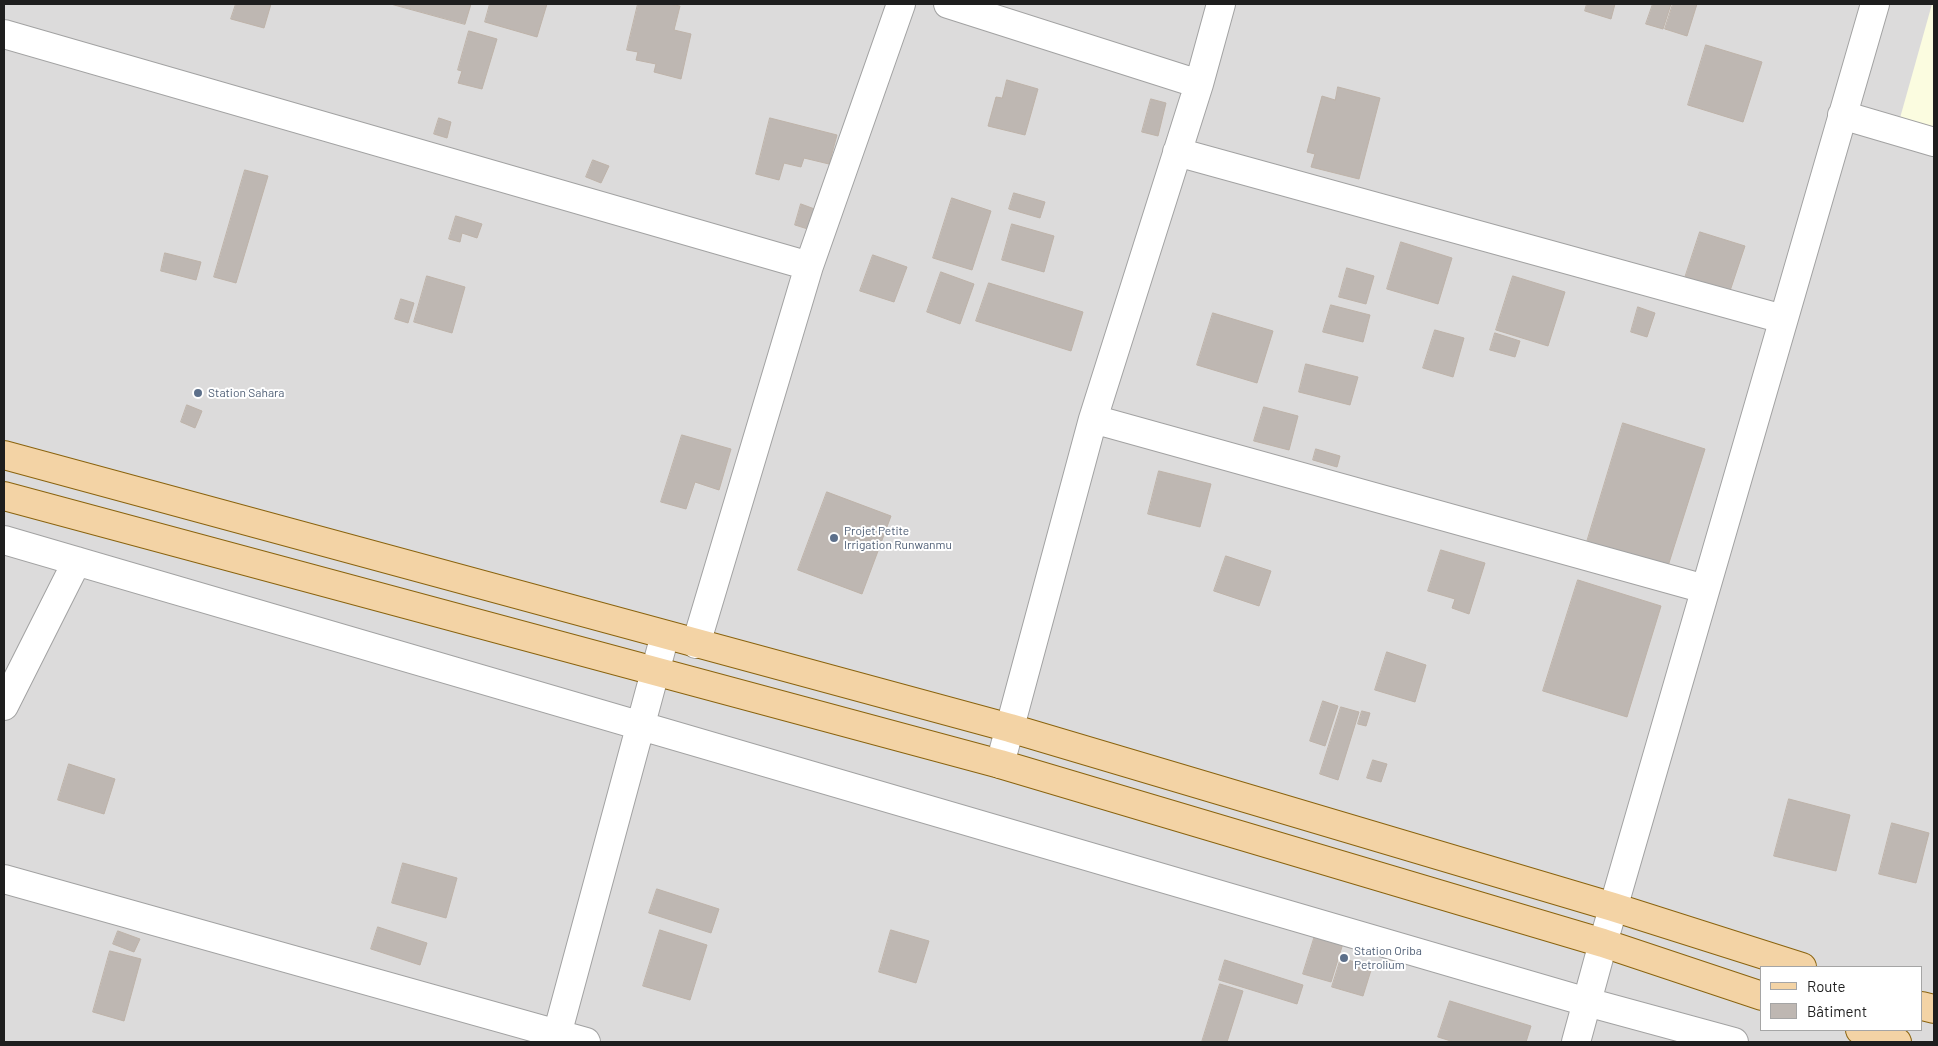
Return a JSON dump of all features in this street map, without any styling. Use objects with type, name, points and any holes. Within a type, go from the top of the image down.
[{"type":"main road","points":[[4,455],[1010,728],[1613,907],[1799,966]]},
{"type":"main road","points":[[4,496],[1000,764],[1603,943],[1760,995]]},
{"type":"main road","points":[[246,561],[258,524]]},
{"type":"main road","points":[[1863,1031],[1897,1042]]},
{"type":"street","points":[[696,644],[809,266],[900,4]]},
{"type":"street","points":[[948,4],[1198,84]]},
{"type":"street","points":[[1000,764],[1093,418],[1177,152],[1221,4]]},
{"type":"street","points":[[1576,1042],[1613,907],[1875,4]]},
{"type":"street","points":[[4,34],[809,266]]},
{"type":"street","points":[[1842,115],[1934,142]]},
{"type":"street","points":[[1177,152],[1783,318]]},
{"type":"street","points":[[1093,418],[1705,589]]},
{"type":"street","points":[[4,540],[1587,1002],[1734,1042]]},
{"type":"street","points":[[4,706],[77,561]]},
{"type":"street","points":[[556,1038],[665,634]]},
{"type":"street","points":[[4,879],[556,1038],[586,1042]]},
{"type":"shaded area","points":[[4,4],[1934,4],[1934,1042],[4,1042]]},
{"type":"shaded area","points":[[1932,4],[1934,4],[1934,128],[1900,118]]},
{"type":"building","points":[[236,4],[271,4],[264,28],[231,19]]},
{"type":"building","points":[[391,4],[471,4],[465,24]]},
{"type":"building","points":[[490,4],[547,4],[537,37],[485,22]]},
{"type":"building","points":[[638,4],[680,6],[674,30],[691,34],[681,79],[654,72],[656,64],[636,60],[638,52],[627,50]]},
{"type":"building","points":[[1587,4],[1615,4],[1611,19],[1585,11]]},
{"type":"building","points":[[1653,4],[1671,4],[1663,29],[1646,24]]},
{"type":"building","points":[[1673,4],[1697,4],[1687,36],[1665,29]]},
{"type":"building","points":[[469,31],[497,39],[482,89],[458,83],[462,71],[458,70]]},
{"type":"building","points":[[1706,45],[1762,62],[1743,122],[1688,105]]},
{"type":"building","points":[[1007,80],[1038,89],[1025,135],[988,126],[996,97],[1002,98]]},
{"type":"building","points":[[1338,87],[1380,98],[1359,179],[1311,167],[1315,154],[1307,152],[1322,96],[1335,100]]},
{"type":"building","points":[[1151,99],[1166,103],[1158,136],[1142,132]]},
{"type":"building","points":[[439,118],[451,122],[447,138],[434,134]]},
{"type":"building","points":[[770,118],[837,135],[829,164],[804,158],[801,167],[784,163],[779,180],[756,174]]},
{"type":"building","points":[[593,160],[609,166],[601,183],[586,177]]},
{"type":"building","points":[[245,170],[268,176],[236,283],[214,277]]},
{"type":"building","points":[[1014,193],[1045,202],[1040,218],[1009,209]]},
{"type":"building","points":[[952,198],[991,211],[972,270],[933,258]]},
{"type":"building","points":[[801,204],[820,211],[814,231],[795,225]]},
{"type":"building","points":[[456,216],[482,224],[477,238],[462,233],[460,242],[449,239]]},
{"type":"building","points":[[1012,224],[1054,236],[1044,272],[1002,260]]},
{"type":"building","points":[[1700,232],[1745,246],[1730,291],[1685,278]]},
{"type":"building","points":[[1401,242],[1452,258],[1438,304],[1387,289]]},
{"type":"building","points":[[165,253],[201,262],[196,280],[161,271]]},
{"type":"building","points":[[873,255],[907,267],[894,302],[860,291]]},
{"type":"building","points":[[1347,268],[1374,276],[1366,304],[1339,297]]},
{"type":"building","points":[[941,272],[974,284],[960,324],[927,312]]},
{"type":"building","points":[[427,276],[465,287],[452,333],[414,322]]},
{"type":"building","points":[[1513,276],[1565,292],[1548,346],[1496,330]]},
{"type":"building","points":[[989,283],[1083,312],[1071,351],[976,321]]},
{"type":"building","points":[[401,299],[414,303],[408,323],[395,319]]},
{"type":"building","points":[[1331,305],[1370,315],[1363,342],[1323,332]]},
{"type":"building","points":[[1638,307],[1655,313],[1647,337],[1631,332]]},
{"type":"building","points":[[1213,313],[1273,331],[1257,383],[1197,365]]},
{"type":"building","points":[[1435,330],[1464,338],[1453,377],[1423,368]]},
{"type":"building","points":[[1495,333],[1520,341],[1515,357],[1490,350]]},
{"type":"building","points":[[1306,364],[1358,377],[1350,405],[1299,392]]},
{"type":"building","points":[[187,405],[202,411],[195,428],[181,422]]},
{"type":"building","points":[[1264,407],[1298,416],[1289,450],[1254,441]]},
{"type":"building","points":[[1623,423],[1705,449],[1668,566],[1587,542]]},
{"type":"building","points":[[682,435],[731,449],[719,490],[695,482],[686,509],[661,502]]},
{"type":"building","points":[[1316,449],[1340,456],[1337,467],[1313,460]]},
{"type":"building","points":[[1159,471],[1211,484],[1200,527],[1148,514]]},
{"type":"building","points":[[827,492],[891,516],[862,594],[798,570]]},
{"type":"building","points":[[1441,550],[1485,563],[1469,614],[1452,608],[1455,599],[1428,591]]},
{"type":"building","points":[[1226,556],[1271,571],[1259,606],[1214,591]]},
{"type":"building","points":[[1578,580],[1661,606],[1627,717],[1543,691]]},
{"type":"building","points":[[1387,652],[1426,665],[1415,702],[1375,690]]},
{"type":"building","points":[[1323,701],[1338,706],[1325,746],[1310,741]]},
{"type":"building","points":[[1341,707],[1359,712],[1338,780],[1320,774]]},
{"type":"building","points":[[1362,711],[1370,713],[1366,726],[1358,724]]},
{"type":"building","points":[[1373,760],[1387,764],[1381,782],[1367,778]]},
{"type":"building","points":[[69,764],[115,779],[104,814],[58,800]]},
{"type":"building","points":[[1789,799],[1850,815],[1836,871],[1774,856]]},
{"type":"building","points":[[1892,823],[1929,833],[1916,883],[1879,874]]},
{"type":"building","points":[[403,863],[457,878],[446,918],[392,903]]},
{"type":"building","points":[[657,889],[719,909],[711,933],[649,913]]},
{"type":"building","points":[[378,927],[427,943],[420,965],[371,949]]},
{"type":"building","points":[[1317,929],[1345,937],[1331,982],[1303,974]]},
{"type":"building","points":[[660,930],[707,945],[690,1000],[643,986]]},
{"type":"building","points":[[891,930],[929,941],[916,983],[879,972]]},
{"type":"building","points":[[118,931],[140,939],[134,952],[113,944]]},
{"type":"building","points":[[110,951],[141,959],[124,1021],[93,1012]]},
{"type":"building","points":[[1341,958],[1372,967],[1363,996],[1332,987]]},
{"type":"building","points":[[1225,960],[1303,985],[1297,1004],[1219,980]]},
{"type":"building","points":[[1220,984],[1243,991],[1227,1042],[1202,1042]]},
{"type":"building","points":[[1450,1001],[1531,1026],[1526,1042],[1454,1042],[1438,1037]]},
{"type":"place","name":"Station Sahara","points":[[198,393]]},
{"type":"place","name":"Projet Petite Irrigation Runwanmu","points":[[834,538]]},
{"type":"place","name":"Station Oriba Petrolium","points":[[1344,958]]}]
